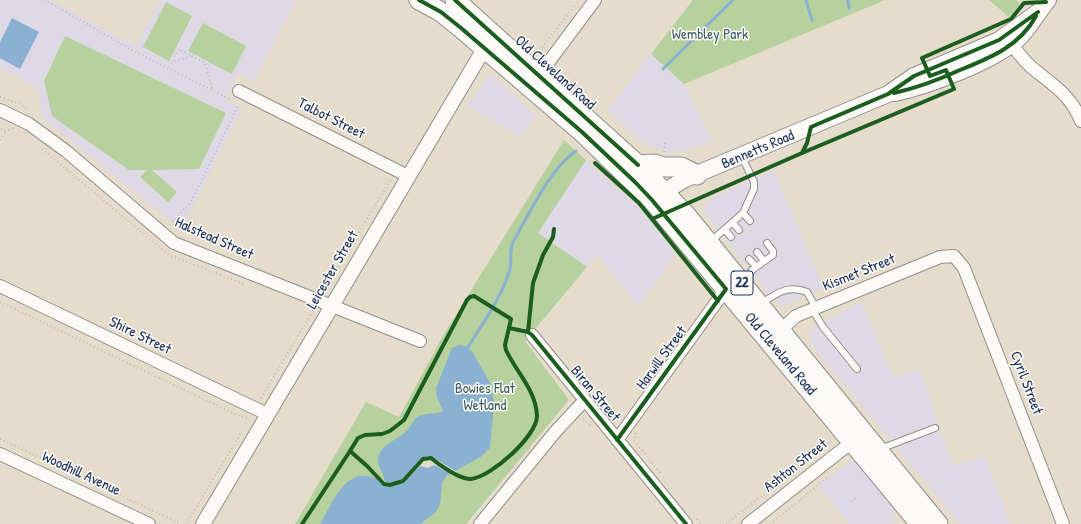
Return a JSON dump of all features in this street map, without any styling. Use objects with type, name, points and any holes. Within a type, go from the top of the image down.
[{"type":"highway","name":"Old Cleveland Road","points":[[419,0],[492,43],[538,74],[638,165],[658,195],[859,437],[879,450],[938,524]]},
{"type":"highway","name":"Old Cleveland Road","points":[[455,0],[492,43],[582,132],[658,195],[709,243],[735,287],[759,304],[781,330],[920,524]]},
{"type":"highway","points":[[638,165],[655,164],[682,167],[697,175]]},
{"type":"main road","name":"Bennetts Road","points":[[658,195],[697,175],[888,94],[914,76],[1008,40],[1043,6]]},
{"type":"street","points":[[538,74],[595,0]]},
{"type":"street","points":[[1008,40],[1025,61],[1060,89],[1071,100],[1081,121]]},
{"type":"street","name":"Leicester Street","points":[[203,524],[478,59],[492,43]]},
{"type":"street","name":"Talbot Street","points":[[236,95],[408,176]]},
{"type":"street","name":"Halstead Street","points":[[1,112],[29,124],[60,147],[174,243],[420,341]]},
{"type":"street","name":"Kismet Street","points":[[781,330],[793,318],[814,309],[940,258],[954,256]]},
{"type":"street","name":"Cyril Street","points":[[954,256],[964,268],[1064,524]]},
{"type":"street","name":"Shire Street","points":[[0,286],[267,414]]},
{"type":"street","name":"Harwill Street","points":[[617,440],[735,287]]},
{"type":"street","name":"Biran Street","points":[[532,335],[617,440],[691,521]]},
{"type":"street","points":[[480,524],[556,431],[584,401]]},
{"type":"street","name":"Ashton Street","points":[[748,524],[859,437]]},
{"type":"street","name":"Woodhill Avenue","points":[[0,454],[149,524]]},
{"type":"lane","points":[[709,243],[743,213],[754,185],[742,157]]},
{"type":"lane","points":[[743,213],[750,221]]},
{"type":"lane","points":[[733,223],[739,230]]},
{"type":"lane","points":[[725,230],[731,237]]},
{"type":"lane","points":[[735,287],[756,266],[773,255],[773,251],[767,243]]},
{"type":"lane","points":[[757,252],[764,261]]},
{"type":"lane","points":[[749,258],[756,266]]},
{"type":"lane","points":[[759,304],[782,290],[794,289],[807,292],[822,327],[857,369]]},
{"type":"lane","points":[[879,450],[935,428]]},
{"type":"path","points":[[45,0],[132,50],[213,91],[236,95]]},
{"type":"path","points":[[535,56],[579,0]]},
{"type":"path","points":[[191,56],[171,63],[179,49],[205,63],[213,91]]},
{"type":"path","points":[[0,96],[20,104],[29,111]]},
{"type":"path","points":[[175,229],[169,225],[191,202],[239,104],[246,107]]},
{"type":"path","points":[[0,140],[6,131]]},
{"type":"path","points":[[663,153],[665,141]]},
{"type":"path","points":[[317,288],[325,291],[392,178],[386,178]]},
{"type":"path","points":[[0,302],[235,414],[250,419]]},
{"type":"path","points":[[637,431],[634,440],[663,476]]},
{"type":"path","points":[[186,524],[242,432]]},
{"type":"path","points":[[0,439],[181,524]]},
{"type":"path","points":[[726,524],[833,440]]},
{"type":"path","points":[[770,524],[830,474]]},
{"type":"path","points":[[852,502],[857,497]]},
{"type":"path","points":[[691,521],[701,524]]},
{"type":"shaded area","points":[[0,0],[50,0],[136,46],[160,0],[296,0],[255,81],[238,73],[225,99],[242,108],[182,230],[41,117],[39,89],[0,68]]},
{"type":"shaded area","points":[[651,54],[684,84],[713,141],[682,151],[669,152],[652,147],[638,138],[607,110]]},
{"type":"shaded area","points":[[490,73],[536,115],[521,137],[467,107]]},
{"type":"shaded area","points":[[586,160],[640,208],[676,254],[638,307],[598,255],[587,267],[538,233]]},
{"type":"shaded area","points":[[773,170],[824,288],[780,307],[702,210],[711,198]]},
{"type":"shaded area","points":[[861,302],[894,377],[920,369],[953,466],[984,455],[1011,524],[960,524],[812,346],[810,329]]},
{"type":"shaded area","points":[[855,461],[897,512],[891,517],[897,524],[850,524],[818,485],[848,462]]},
{"type":"green space","name":"Wembley Park","points":[[693,0],[885,0],[684,84],[651,54]]},
{"type":"green space","points":[[989,0],[1016,0],[1020,4],[1009,17]]},
{"type":"green space","points":[[166,2],[192,16],[169,61],[143,47]]},
{"type":"green space","points":[[203,23],[246,46],[232,74],[188,51]]},
{"type":"green space","points":[[65,36],[226,113],[199,169],[152,170],[177,192],[168,202],[140,177],[147,170],[129,170],[52,116],[44,81]]},
{"type":"green space","name":"Bowies Flat Wetland","points":[[564,140],[586,160],[538,233],[587,267],[525,341],[569,400],[466,524],[295,524],[366,402],[399,417],[444,334]]},
{"type":"water","points":[[12,18],[39,32],[20,69],[0,58],[0,42]]},
{"type":"water","points":[[460,345],[468,347],[473,353],[490,383],[494,402],[490,448],[482,456],[446,476],[442,483],[440,504],[436,512],[420,524],[320,524],[338,493],[351,480],[366,476],[384,481],[378,461],[383,448],[401,436],[416,418],[425,414],[443,411],[437,397],[436,388],[452,348]]},
{"type":"pier","points":[[428,456],[457,472],[452,474],[434,465],[428,468],[420,466],[403,483],[391,487],[384,486],[374,476],[382,478],[387,483],[398,482],[405,477],[422,458]]},
{"type":"waterway","points":[[663,69],[733,0]]},
{"type":"waterway","points":[[806,0],[812,20]]},
{"type":"waterway","points":[[848,0],[849,8]]},
{"type":"waterway","points":[[468,347],[492,310],[507,279],[510,269],[511,249],[513,242],[549,180],[566,159],[576,151]]},
{"type":"cycle path","points":[[419,0],[441,12],[461,28],[582,132],[652,200],[726,289],[617,440]]},
{"type":"cycle path","points":[[455,0],[638,165]]},
{"type":"cycle path","points":[[652,219],[802,153],[954,89],[946,70],[930,76],[922,58],[1011,19],[1024,3],[1046,2]]},
{"type":"cycle path","points":[[802,153],[807,143],[811,127],[888,94],[914,76],[999,40],[1038,12]]},
{"type":"cycle path","points":[[894,93],[911,89],[936,80],[993,56],[1013,43],[1022,35],[1036,16]]},
{"type":"cycle path","points":[[595,163],[639,203],[718,301]]},
{"type":"cycle path","points":[[528,332],[533,283],[543,255],[553,237],[554,229]]},
{"type":"cycle path","points":[[474,296],[511,319],[505,345],[506,350],[533,398],[537,416],[535,424],[530,434],[512,454],[480,477],[467,479],[456,475],[431,458],[423,459],[403,481],[390,485],[384,484],[350,451],[358,438],[365,435],[382,434],[390,431],[404,420],[467,300],[474,296]]},
{"type":"cycle path","points":[[509,328],[528,332],[532,335],[686,524]]},
{"type":"cycle path","points":[[302,524],[350,451]]}]
